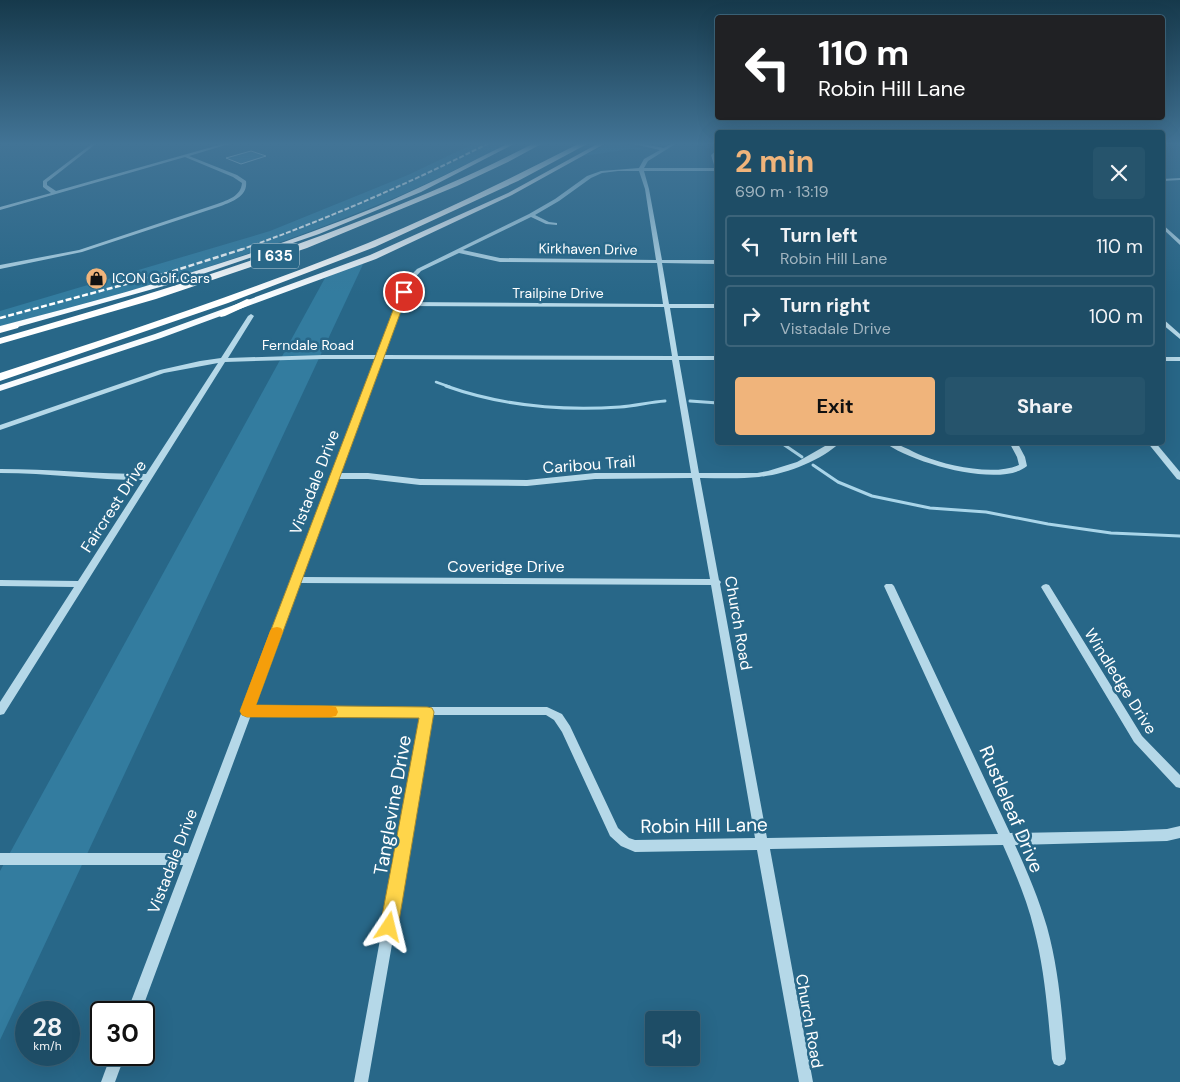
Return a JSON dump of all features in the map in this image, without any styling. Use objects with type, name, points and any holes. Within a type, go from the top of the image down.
[{"type":"highway","name":"I 635","points":[[0,341],[82,318],[309,244],[433,193]]},
{"type":"highway","name":"I 635","points":[[0,377],[123,337],[304,272],[406,231],[488,193]]},
{"type":"highway","points":[[221,314],[258,296],[390,244],[406,231]]},
{"type":"highway","points":[[0,330],[14,326]]},
{"type":"main road","points":[[14,326],[160,285],[276,248],[361,216],[413,193]]},
{"type":"main road","points":[[0,388],[221,314],[373,256],[465,216],[511,193]]},
{"type":"street","points":[[0,267],[93,247],[219,205],[241,193]]},
{"type":"street","name":"Vistadale Drive","points":[[138,1001],[399,304],[413,275],[419,270],[531,215],[566,193]]},
{"type":"street","name":"Church Road","points":[[648,193],[695,474],[806,1082]]},
{"type":"street","points":[[0,209],[55,194]]},
{"type":"street","points":[[531,215],[548,223],[555,224]]},
{"type":"street","points":[[1165,228],[1180,243]]},
{"type":"street","name":"Kirkhaven Drive","points":[[458,251],[500,260],[715,262]]},
{"type":"street","name":"Trailpine Drive","points":[[399,304],[715,306]]},
{"type":"street","name":"Faircrest Drive","points":[[0,711],[251,316]]},
{"type":"street","points":[[1165,323],[1180,337]]},
{"type":"street","name":"Ferndale Road","points":[[0,428],[162,372],[200,363],[224,360],[715,358]]},
{"type":"street","points":[[1165,359],[1180,359]]},
{"type":"street","name":"Caribou Trail","points":[[335,476],[368,476],[420,482],[527,483],[595,476],[769,474],[804,463],[833,445]]},
{"type":"street","points":[[894,445],[936,463],[992,471],[1012,471],[1023,466],[1021,457],[1014,445]]},
{"type":"street","points":[[1153,445],[1180,477]]},
{"type":"street","points":[[0,471],[39,471],[116,477],[150,477]]},
{"type":"street","name":"Coveridge Drive","points":[[296,580],[716,582]]},
{"type":"street","points":[[0,583],[81,584]]},
{"type":"street","name":"Rustleleaf Drive","points":[[889,586],[918,652],[1007,840],[1044,941],[1050,972],[1059,1059]]},
{"type":"street","name":"Windledge Drive","points":[[1046,587],[1138,739],[1180,784]]},
{"type":"street","name":"Robin Hill Lane","points":[[247,711],[548,711],[558,717],[566,728],[614,832],[625,842],[635,846],[1007,840],[1167,835],[1180,832]]},
{"type":"street","name":"Tanglevine Drive","points":[[361,1082],[427,712]]},
{"type":"street","points":[[0,858],[191,859]]},
{"type":"street","points":[[108,1082],[114,1066]]},
{"type":"shaded area","points":[[362,193],[405,193],[301,235],[202,269],[0,326],[0,311],[270,231]]},
{"type":"shaded area","points":[[365,260],[18,1001],[15,1001],[15,1008],[0,1040],[0,871],[325,278]]},
{"type":"waterway","points":[[436,382],[450,387]]},
{"type":"waterway","points":[[446,386],[467,393],[532,406],[598,408],[665,401]]},
{"type":"waterway","points":[[690,401],[715,403]]},
{"type":"waterway","points":[[784,445],[802,457]]},
{"type":"waterway","points":[[813,465],[838,482],[872,496],[930,508],[986,512],[1048,524],[1111,533],[1180,536]]},
{"type":"railway","points":[[241,250],[383,193]]},
{"type":"railway","points":[[0,318],[167,273],[241,250]]},
{"type":"slow traffic","points":[[277,631],[247,711],[331,712]]},
{"type":"place","name":"ICON Golf Cars","points":[[96,278]]},
{"type":"route","points":[[389,927],[427,712],[247,711],[404,292]]}]
